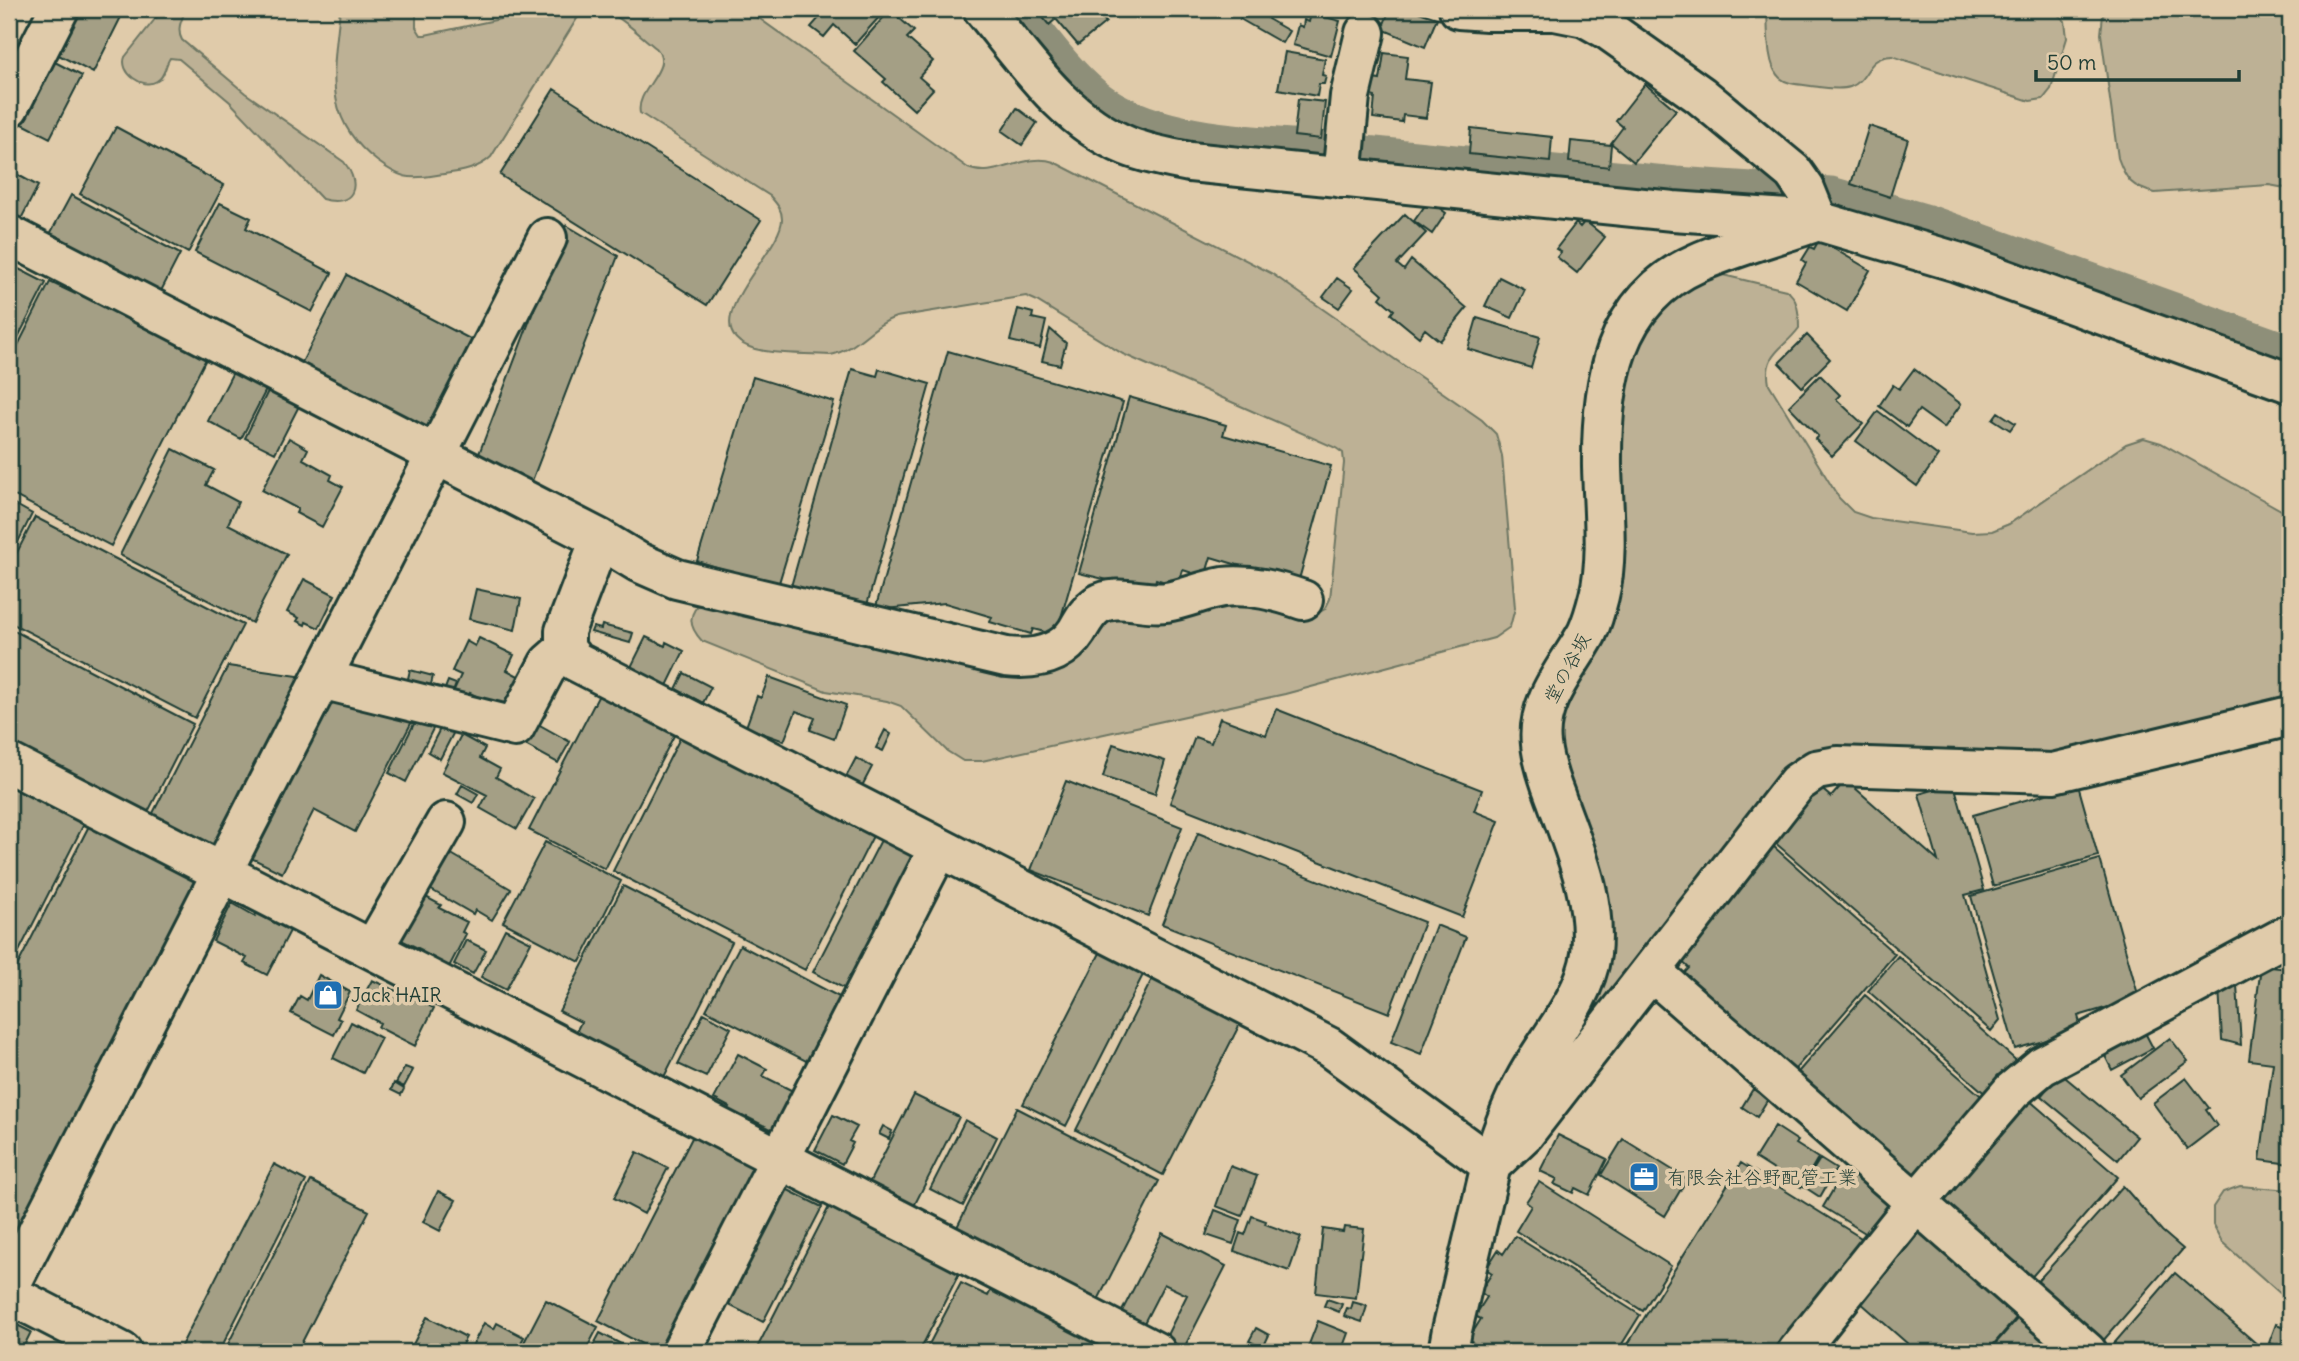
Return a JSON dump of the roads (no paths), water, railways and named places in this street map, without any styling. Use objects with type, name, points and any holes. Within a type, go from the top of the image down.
[{"type":"street","points":[[9,107],[59,9]]},
{"type":"street","points":[[983,9],[1061,102],[1079,118],[1125,145],[1151,154],[1190,162],[1673,211],[1813,207],[2290,383]]},
{"type":"street","points":[[1459,9],[1555,10],[1585,17],[1608,30],[1700,95],[1793,172],[1813,207]]},
{"type":"street","points":[[1342,178],[1350,96],[1365,33]]},
{"type":"street","name":"堂の谷坂","points":[[1448,1352],[1491,1165],[1508,1115],[1526,1078],[1581,988],[1590,957],[1593,924],[1588,891],[1545,769],[1540,742],[1542,714],[1553,688],[1588,631],[1600,594],[1604,555],[1602,424],[1610,366],[1620,340],[1634,317],[1651,295],[1672,278],[1813,207]]},
{"type":"street","points":[[9,235],[600,539],[638,562],[677,579],[1006,657],[1025,659],[1044,656],[1062,647],[1085,616],[1097,605],[1113,600],[1167,602],[1223,587],[1264,588],[1303,600]]},
{"type":"street","points":[[9,1288],[547,238]]},
{"type":"street","points":[[600,539],[565,631],[565,649],[575,661],[1329,1047],[1491,1165],[1525,1133],[1797,783],[1816,770],[1838,766],[2053,773],[2290,716]]},
{"type":"street","points":[[321,679],[515,727],[549,663],[565,649]]},
{"type":"street","points":[[9,763],[1156,1352]]},
{"type":"street","points":[[373,949],[446,822]]},
{"type":"street","points":[[681,1352],[939,848]]},
{"type":"street","points":[[1797,1352],[1916,1203],[2012,1091],[2042,1066],[2290,934]]},
{"type":"street","points":[[1651,971],[2087,1352]]},
{"type":"street","points":[[9,1294],[122,1352]]},
{"type":"waterway","points":[[1009,9],[1068,80],[1090,101],[1115,117],[1142,129],[1202,144],[1325,156]]},
{"type":"waterway","points":[[1364,160],[1675,191],[1830,201],[1927,229],[2290,359]]},
{"type":"place","name":"Jack HAIR","points":[[328,995]]},
{"type":"place","name":"有限会社谷野配管工業","points":[[1644,1177]]}]
